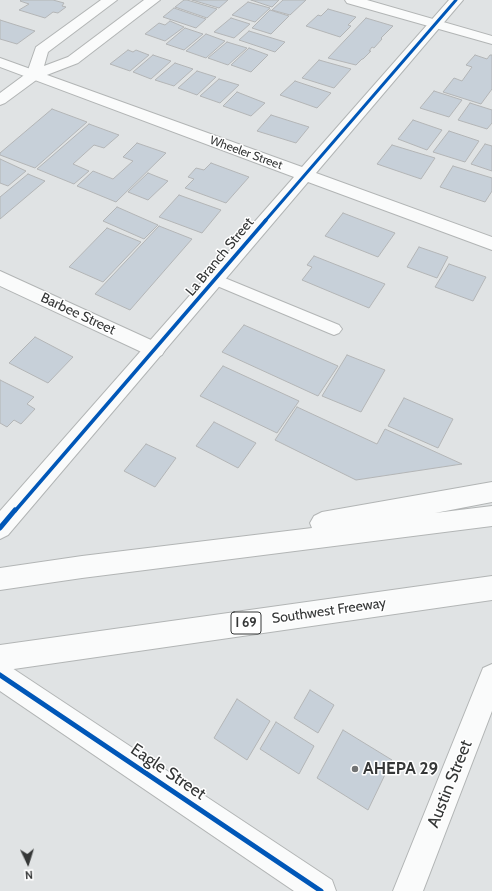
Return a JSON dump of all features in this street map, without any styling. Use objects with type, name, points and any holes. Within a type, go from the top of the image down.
[{"type":"main road","points":[[34,74],[41,50],[110,0]]},
{"type":"main road","points":[[0,100],[34,74],[73,60],[153,0]]},
{"type":"main road","points":[[352,0],[492,40]]},
{"type":"main road","name":"La Branch Street","points":[[0,528],[456,0]]},
{"type":"main road","name":"Wheeler Street","points":[[0,62],[492,244]]},
{"type":"main road","name":"Barbee Street","points":[[0,278],[155,350]]},
{"type":"main road","points":[[82,567],[492,492]]},
{"type":"main road","points":[[0,579],[82,567],[492,516]]},
{"type":"main road","name":"Southwest Freeway","points":[[0,658],[492,588]]},
{"type":"main road","name":"Eagle Street","points":[[0,675],[321,891]]},
{"type":"main road","name":"Austin Street","points":[[408,891],[492,677]]},
{"type":"lane","points":[[215,279],[334,329]]},
{"type":"building","points":[[53,0],[64,3],[62,6],[66,7],[58,13],[53,12],[45,18],[19,10],[29,4],[20,1]]},
{"type":"building","points":[[184,0],[217,9],[207,18],[175,7]]},
{"type":"building","points":[[192,0],[228,0],[219,8]]},
{"type":"building","points":[[251,0],[279,0],[272,7]]},
{"type":"building","points":[[283,0],[306,0],[290,15],[272,10]]},
{"type":"building","points":[[248,2],[270,8],[255,22],[232,15]]},
{"type":"building","points":[[174,8],[206,19],[196,28],[163,17]]},
{"type":"building","points":[[328,9],[356,17],[348,25],[351,26],[340,37],[306,26],[318,15],[321,16]]},
{"type":"building","points":[[270,10],[289,16],[271,34],[252,28]]},
{"type":"building","points":[[231,18],[250,24],[234,38],[214,32]]},
{"type":"building","points":[[366,18],[393,26],[381,38],[382,39],[374,48],[372,47],[369,51],[371,51],[356,65],[328,58]]},
{"type":"building","points":[[0,20],[35,31],[17,44],[0,39]]},
{"type":"building","points":[[170,21],[184,27],[165,41],[145,34],[159,23],[165,25]]},
{"type":"building","points":[[185,28],[203,34],[184,50],[166,44]]},
{"type":"building","points":[[249,31],[285,42],[275,52],[239,40]]},
{"type":"building","points":[[206,34],[225,41],[206,58],[186,51]]},
{"type":"building","points":[[227,42],[247,48],[228,65],[208,58]]},
{"type":"building","points":[[249,48],[268,55],[251,72],[231,65]]},
{"type":"building","points":[[128,50],[133,52],[136,50],[149,55],[130,71],[110,64]]},
{"type":"building","points":[[153,55],[171,61],[151,79],[133,72]]},
{"type":"building","points":[[475,55],[487,59],[490,55],[492,55],[492,89],[481,104],[443,92],[454,78],[462,81],[472,67],[466,65]]},
{"type":"building","points":[[319,60],[351,69],[334,88],[302,78]]},
{"type":"building","points":[[175,63],[193,69],[174,86],[155,80]]},
{"type":"building","points":[[197,71],[216,77],[197,95],[178,88]]},
{"type":"building","points":[[219,79],[239,85],[220,103],[200,96]]},
{"type":"building","points":[[295,81],[331,93],[317,108],[280,95]]},
{"type":"building","points":[[434,91],[462,100],[449,117],[420,108]]},
{"type":"building","points":[[237,92],[265,103],[251,116],[223,106]]},
{"type":"building","points":[[470,103],[492,110],[492,123],[487,129],[458,120]]},
{"type":"building","points":[[52,109],[87,122],[35,168],[0,155],[0,153]]},
{"type":"building","points":[[271,115],[309,127],[296,143],[257,131]]},
{"type":"building","points":[[413,120],[442,130],[427,150],[398,139]]},
{"type":"building","points":[[89,124],[119,135],[104,148],[94,145],[73,164],[89,171],[74,184],[37,169]]},
{"type":"building","points":[[449,131],[479,141],[465,162],[433,152]]},
{"type":"building","points":[[137,143],[166,153],[116,202],[77,186],[93,171],[113,179],[133,161],[123,157]]},
{"type":"building","points":[[485,144],[492,146],[492,171],[471,164]]},
{"type":"building","points":[[392,145],[435,158],[421,179],[377,164]]},
{"type":"building","points":[[0,159],[26,171],[8,186],[0,183]]},
{"type":"building","points":[[211,163],[249,177],[226,203],[185,188],[194,179],[188,177],[196,168],[204,170]]},
{"type":"building","points":[[453,166],[492,178],[492,191],[485,202],[440,187]]},
{"type":"building","points":[[148,173],[168,181],[148,200],[128,192]]},
{"type":"building","points":[[28,174],[45,181],[0,219],[0,197]]},
{"type":"building","points":[[179,195],[221,210],[202,233],[159,217]]},
{"type":"building","points":[[117,207],[158,225],[144,239],[103,221]]},
{"type":"building","points":[[343,213],[395,233],[378,257],[325,236]]},
{"type":"building","points":[[159,226],[192,239],[130,310],[95,294]]},
{"type":"building","points":[[107,228],[141,242],[103,282],[69,267]]},
{"type":"building","points":[[419,247],[448,257],[437,278],[407,267]]},
{"type":"building","points":[[314,256],[385,284],[369,308],[302,280],[312,267],[307,265]]},
{"type":"building","points":[[449,264],[486,277],[473,301],[435,287]]},
{"type":"building","points":[[244,325],[338,366],[318,396],[222,352]]},
{"type":"building","points":[[35,337],[73,357],[48,383],[9,363]]},
{"type":"building","points":[[347,355],[385,370],[361,412],[322,396]]},
{"type":"building","points":[[223,366],[299,401],[277,433],[200,396]]},
{"type":"building","points":[[0,380],[34,397],[27,404],[35,409],[21,424],[14,420],[7,427],[0,423]]},
{"type":"building","points":[[404,398],[453,419],[438,448],[388,426]]},
{"type":"building","points":[[297,407],[377,444],[385,429],[462,464],[356,480],[275,440]]},
{"type":"building","points":[[214,422],[256,443],[238,468],[196,446]]},
{"type":"building","points":[[146,444],[176,458],[155,487],[124,471]]},
{"type":"building","points":[[310,690],[334,705],[318,733],[294,718]]},
{"type":"building","points":[[237,699],[270,721],[247,760],[214,738]]},
{"type":"building","points":[[276,722],[314,746],[299,774],[260,749]]},
{"type":"building","name":"AHEPA 29","points":[[343,730],[392,760],[368,810],[317,778]]},
{"type":"cycle path","points":[[0,528],[456,0]]},
{"type":"cycle path","points":[[0,675],[321,891]]},
{"type":"place","name":"AHEPA 29","points":[[355,769]]}]
